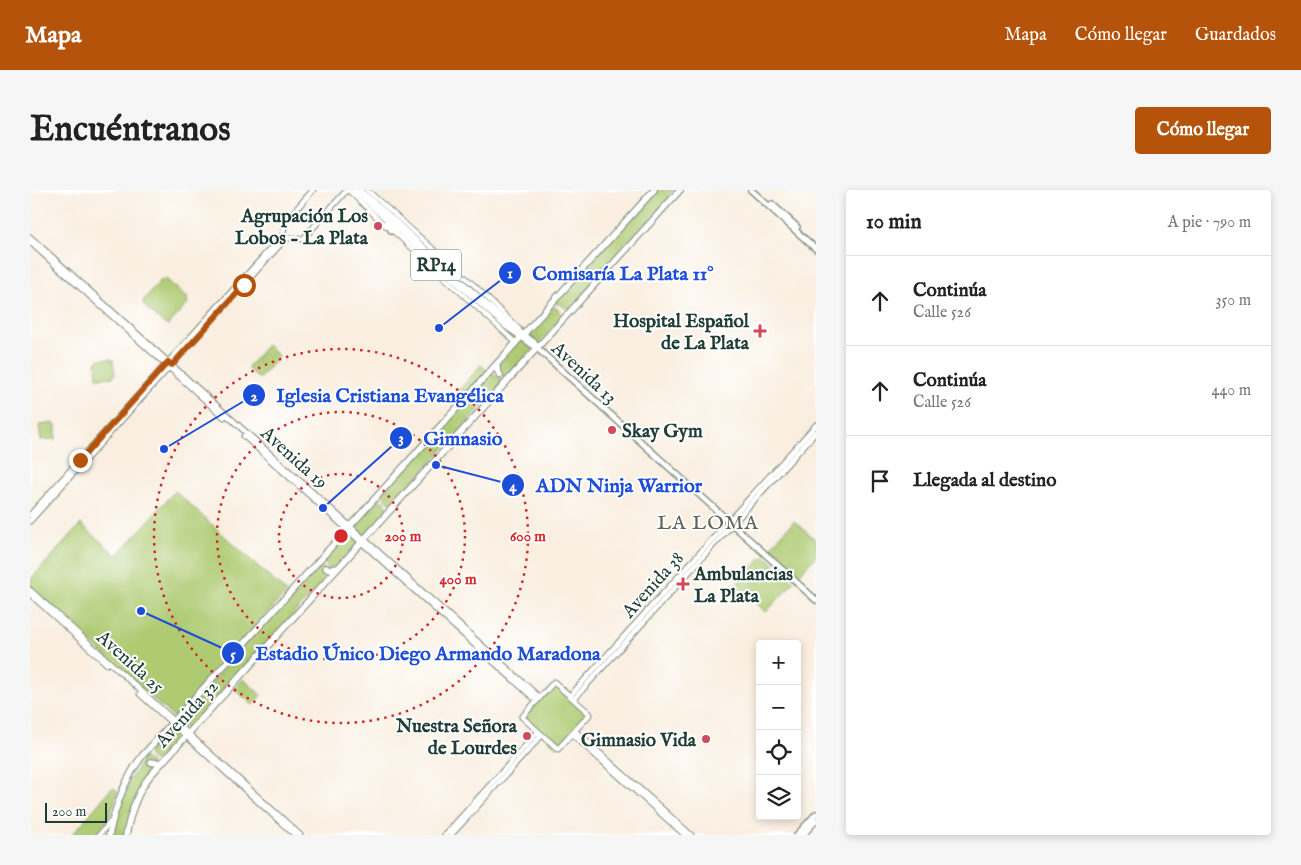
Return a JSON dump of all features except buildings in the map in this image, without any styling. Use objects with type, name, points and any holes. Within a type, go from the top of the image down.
[{"type":"highway","name":"Avenida 32","points":[[109,835],[121,793],[134,768],[143,756],[654,190]]},
{"type":"highway","name":"Avenida 32","points":[[126,835],[132,809],[143,786],[162,762],[680,190]]},
{"type":"highway","points":[[497,364],[497,370],[500,375]]},
{"type":"highway","points":[[326,568],[338,568]]},
{"type":"highway","points":[[151,762],[156,764],[162,762]]},
{"type":"main road","points":[[30,521],[284,237],[285,222],[313,190]]},
{"type":"main road","points":[[284,237],[302,240],[347,190],[367,199]]},
{"type":"main road","name":"Avenida 13","points":[[354,190],[407,232],[504,321],[538,347],[816,600]]},
{"type":"main road","points":[[361,190],[367,199]]},
{"type":"main road","points":[[752,190],[816,249]]},
{"type":"main road","points":[[756,190],[816,244]]},
{"type":"main road","points":[[381,212],[392,231]]},
{"type":"main road","points":[[381,212],[401,220]]},
{"type":"main road","name":"Avenida 19","points":[[30,237],[362,541],[538,699]]},
{"type":"main road","name":"Avenida 19","points":[[30,242],[169,365]]},
{"type":"main road","points":[[30,515],[169,365]]},
{"type":"main road","name":"Avenida 38","points":[[572,697],[816,425]]},
{"type":"main road","name":"Avenida 38","points":[[731,522],[816,432]]},
{"type":"main road","name":"Avenida 13","points":[[731,522],[816,596]]},
{"type":"main road","name":"Avenida 25","points":[[30,590],[295,835]]},
{"type":"main road","name":"Avenida 25","points":[[30,594],[174,722]]},
{"type":"main road","points":[[554,682],[572,697],[590,714],[558,749],[522,717],[554,682]]},
{"type":"main road","points":[[574,732],[685,835]]},
{"type":"main road","points":[[574,732],[691,835]]},
{"type":"main road","points":[[445,835],[540,733]]},
{"type":"main road","points":[[451,835],[540,733]]},
{"type":"main road","name":"Avenida 25","points":[[188,735],[300,835]]},
{"type":"main road","points":[[797,835],[816,814]]},
{"type":"main road","points":[[803,835],[816,820]]},
{"type":"street","points":[[347,190],[516,343]]},
{"type":"street","points":[[367,190],[475,286],[518,328],[522,336]]},
{"type":"street","points":[[101,834],[112,820]]},
{"type":"green space","points":[[655,190],[677,190],[571,307],[565,308],[558,304],[553,304]]},
{"type":"green space","points":[[164,279],[187,297],[188,304],[168,325],[164,324],[144,306],[143,301]]},
{"type":"green space","points":[[549,308],[557,308],[562,315],[538,344],[527,334]]},
{"type":"green space","points":[[520,339],[534,348],[510,375],[503,376],[499,373],[498,365]]},
{"type":"green space","points":[[267,345],[279,356],[259,379],[247,368]]},
{"type":"green space","points":[[99,359],[113,360],[115,374],[113,377],[97,377],[96,362]]},
{"type":"green space","points":[[481,365],[488,371],[465,397],[458,391]]},
{"type":"green space","points":[[490,372],[499,376],[500,386],[393,505],[381,494]]},
{"type":"green space","points":[[54,423],[56,425],[56,439],[41,440],[39,426]]},
{"type":"green space","points":[[175,491],[286,593],[173,717],[30,588],[30,580],[81,524],[117,556]]},
{"type":"green space","points":[[377,500],[383,501],[386,504],[386,512],[365,537],[352,526]]},
{"type":"green space","points":[[794,521],[816,540],[816,556],[797,577],[768,550]]},
{"type":"green space","points":[[347,531],[359,542],[336,567],[329,568],[325,563],[324,556]]},
{"type":"green space","points":[[764,555],[794,582],[766,612],[736,585]]},
{"type":"green space","points":[[318,563],[330,574],[217,699],[204,691]]},
{"type":"green space","points":[[243,679],[261,695],[253,705],[234,689]]},
{"type":"green space","points":[[554,685],[587,713],[557,747],[525,718],[525,715]]},
{"type":"green space","points":[[201,694],[209,696],[211,704],[189,731],[176,720]]},
{"type":"green space","points":[[172,725],[184,736],[162,760],[153,761],[149,757],[149,751]]},
{"type":"green space","points":[[143,757],[151,763],[152,771],[147,776],[124,835],[110,835],[120,798]]},
{"type":"green space","points":[[114,788],[118,792],[108,820],[96,835],[72,835],[111,789]]},
{"type":"place","name":"Agrupación Los Lobos - La Plata","points":[[378,226]]},
{"type":"place","name":"Comisaría La Plata 11°","points":[[439,328]]},
{"type":"place","name":"Hospital Español de La Plata","points":[[760,331]]},
{"type":"place","name":"Skay Gym","points":[[612,430]]},
{"type":"place","name":"Iglesia Cristiana Evangélica","points":[[164,449]]},
{"type":"place","name":"ADN Ninja Warrior","points":[[436,465]]},
{"type":"place","name":"Gimnasio","points":[[323,508]]},
{"type":"place","name":"Ambulancias La Plata","points":[[683,584]]},
{"type":"place","name":"Estadio Único Diego Armando Maradona","points":[[141,611]]},
{"type":"place","name":"Nuestra Señora de Lourdes","points":[[527,736]]},
{"type":"place","name":"Gimnasio Vida","points":[[706,739]]},
{"type":"district","name":"LA LOMA","points":[[708,522]]},
{"type":"route","points":[[80,460],[168,362],[172,365],[244,285]]}]
